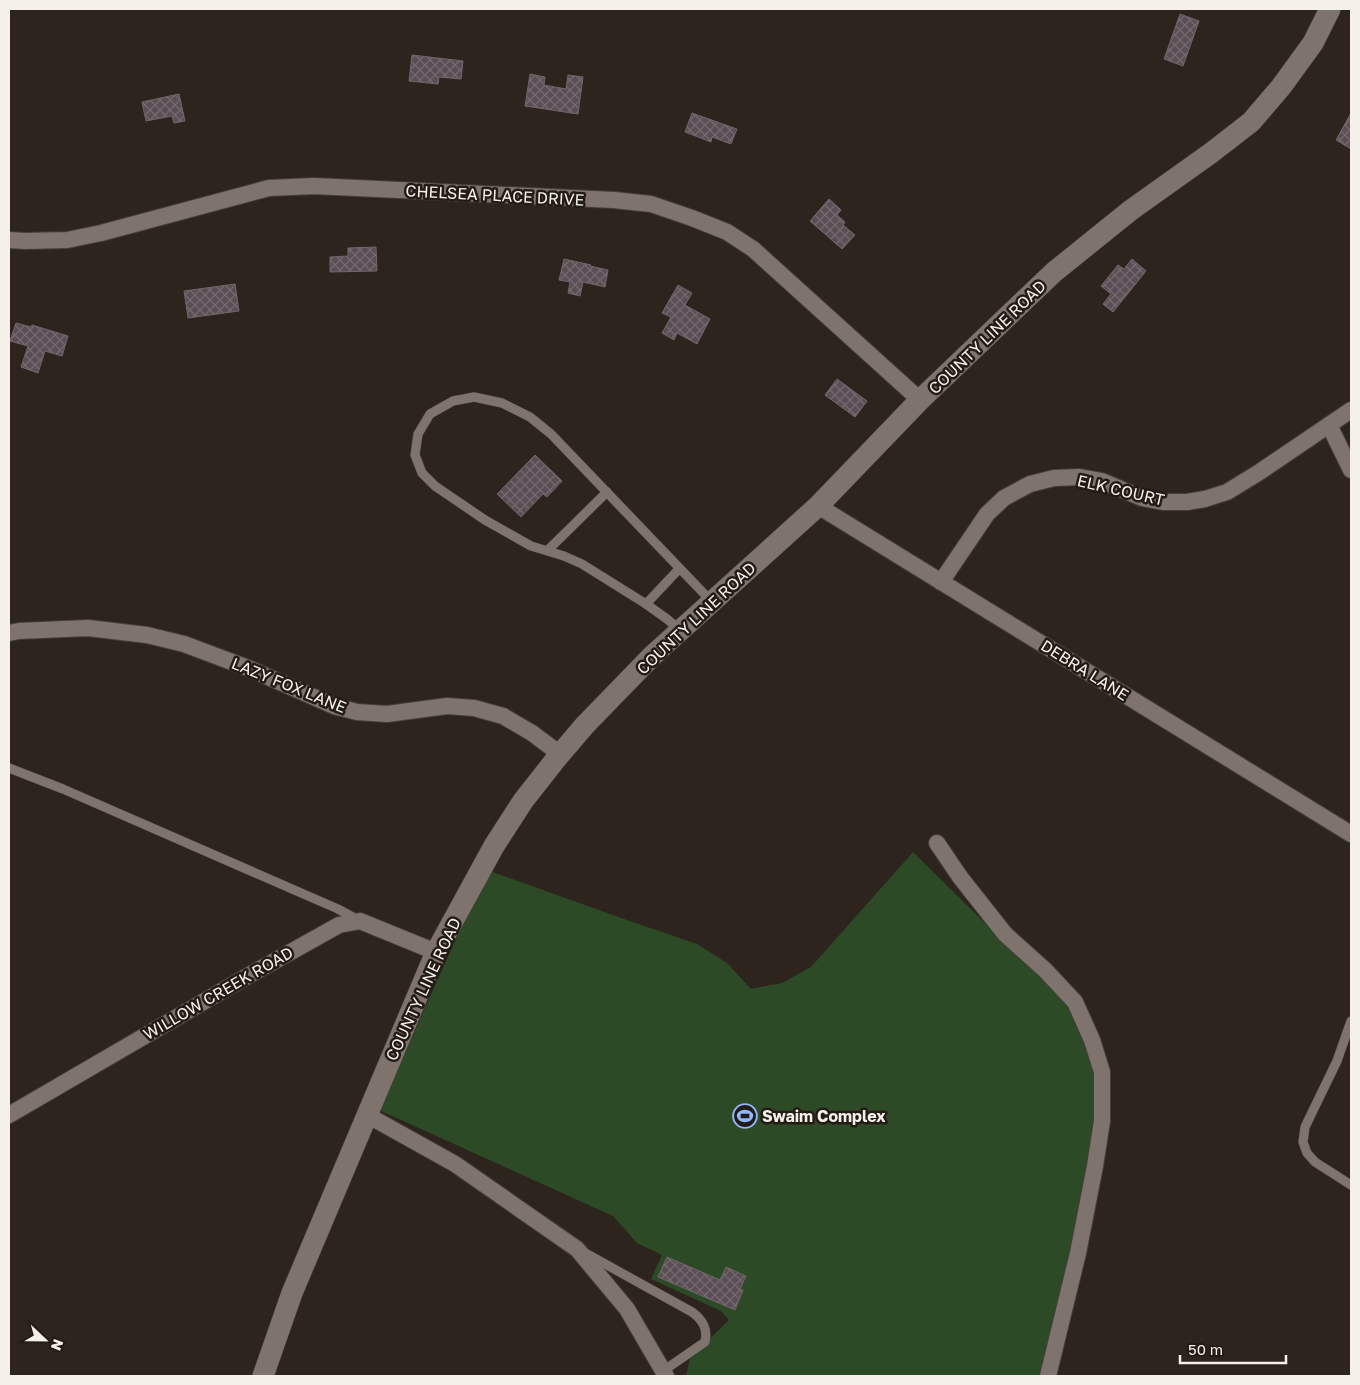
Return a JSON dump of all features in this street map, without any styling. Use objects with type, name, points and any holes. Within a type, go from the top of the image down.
[{"type":"street","name":"COUNTY LINE ROAD","points":[[263,1376],[292,1293],[436,952],[494,846],[523,801],[585,725],[652,656],[818,506],[920,400],[1054,272],[1131,210],[1251,122],[1282,86],[1313,43],[1330,9]]},
{"type":"street","name":"CHELSEA PLACE DRIVE","points":[[9,240],[26,242],[67,240],[101,233],[269,188],[314,186],[605,200],[651,204],[727,232],[752,249],[920,400]]},
{"type":"street","name":"ELK COURT","points":[[941,582],[987,514],[1004,498],[1030,484],[1054,478],[1080,477],[1102,482],[1142,498],[1187,502],[1205,499],[1226,492],[1258,473],[1351,410]]},
{"type":"street","points":[[1329,425],[1351,470]]},
{"type":"street","name":"DEBRA LANE","points":[[818,506],[1351,834]]},
{"type":"street","name":"LAZY FOX LANE","points":[[9,633],[88,628],[147,635],[184,644],[248,668],[334,706],[357,712],[387,714],[448,706],[474,708],[503,716],[532,733],[560,754]]},
{"type":"street","points":[[937,843],[960,878],[1006,934],[1045,970],[1074,1002],[1092,1040],[1102,1072],[1102,1121],[1095,1166],[1078,1253],[1048,1376]]},
{"type":"street","points":[[360,921],[436,952]]},
{"type":"street","name":"WILLOW CREEK ROAD","points":[[9,1115],[322,934],[339,925],[360,921]]},
{"type":"street","points":[[367,1115],[455,1164],[577,1249],[627,1309],[664,1374]]},
{"type":"lane","points":[[680,630],[646,604],[582,564],[548,550],[531,546],[485,520],[435,486],[422,473],[415,455],[418,434],[430,414],[453,401],[474,397],[502,403],[530,417],[551,434],[712,602]]},
{"type":"lane","points":[[548,550],[607,492]]},
{"type":"lane","points":[[646,604],[679,569]]},
{"type":"lane","points":[[9,768],[63,789],[329,905],[360,921]]},
{"type":"lane","points":[[1351,1021],[1337,1061],[1305,1127],[1303,1142],[1307,1152],[1315,1162],[1351,1185]]},
{"type":"lane","points":[[577,1249],[699,1317],[705,1326],[707,1334],[705,1342],[664,1374]]},
{"type":"green space","name":"Swaim Complex","points":[[913,852],[1072,1009],[1095,1058],[1098,1122],[1069,1255],[1052,1346],[1043,1376],[686,1376],[690,1358],[729,1320],[721,1311],[651,1279],[662,1255],[637,1243],[613,1216],[379,1110],[487,870],[697,944],[727,963],[751,989],[782,983],[811,967]]},
{"type":"building","points":[[1180,14],[1199,21],[1183,66],[1164,59]]},
{"type":"building","points":[[412,55],[463,61],[461,79],[439,77],[438,84],[409,81]]},
{"type":"building","points":[[530,74],[545,77],[544,85],[566,89],[568,75],[583,77],[578,114],[525,106]]},
{"type":"building","points":[[179,94],[185,121],[174,123],[172,116],[146,121],[142,102]]},
{"type":"building","points":[[692,113],[737,129],[731,144],[712,137],[711,142],[685,132]]},
{"type":"building","points":[[1351,113],[1351,149],[1336,140]]},
{"type":"building","points":[[829,199],[841,210],[837,215],[845,222],[843,225],[855,235],[842,249],[810,221]]},
{"type":"building","points":[[376,247],[377,271],[330,272],[330,257],[348,256],[348,248]]},
{"type":"building","points":[[564,259],[608,270],[605,287],[583,282],[580,296],[568,293],[570,282],[559,280]]},
{"type":"building","points":[[1132,259],[1146,271],[1113,312],[1103,304],[1111,294],[1101,286],[1118,265],[1124,269]]},
{"type":"building","points":[[235,284],[239,311],[188,318],[184,291]]},
{"type":"building","points":[[678,285],[692,293],[685,305],[710,319],[697,344],[677,333],[674,340],[662,333],[671,317],[662,313]]},
{"type":"building","points":[[16,323],[31,327],[32,325],[68,336],[62,356],[45,351],[38,373],[21,367],[28,346],[10,341]]},
{"type":"building","points":[[837,379],[867,401],[855,417],[825,395]]},
{"type":"building","points":[[535,455],[562,481],[547,497],[543,494],[521,517],[497,494]]},
{"type":"building","points":[[667,1257],[720,1280],[726,1267],[746,1276],[740,1289],[743,1290],[735,1310],[658,1277]]},
{"type":"place","name":"Swaim Complex","points":[[745,1116]]}]
